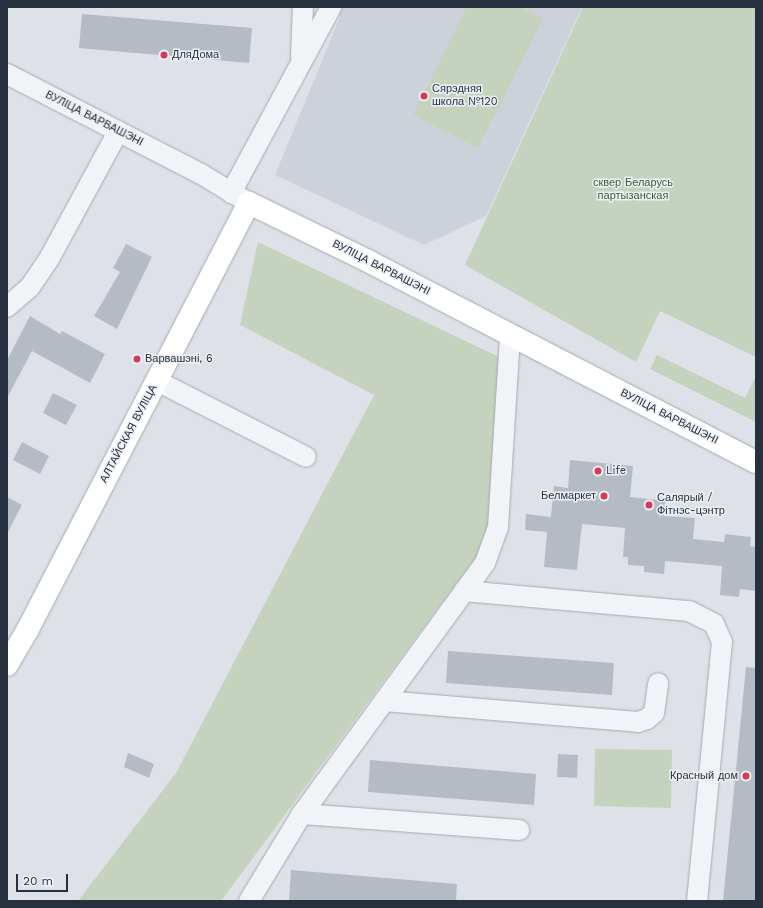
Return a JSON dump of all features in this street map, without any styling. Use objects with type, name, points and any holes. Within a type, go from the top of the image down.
[{"type":"main road","name":"ВУЛІЦА ВАРВАШЭНІ","points":[[240,198],[368,261],[756,462]]},
{"type":"main road","name":"АЛТАЙСКАЯ ВУЛІЦА","points":[[7,665],[28,629],[157,381],[240,198]]},
{"type":"street","points":[[301,60],[303,7]]},
{"type":"street","points":[[240,198],[301,60],[331,7]]},
{"type":"street","name":"ВУЛІЦА ВАРВАШЭНІ","points":[[7,74],[201,174],[240,198]]},
{"type":"street","points":[[7,307],[30,287],[49,259],[118,132]]},
{"type":"street","points":[[249,901],[302,814],[485,563],[498,527],[510,335]]},
{"type":"street","points":[[157,381],[306,457]]},
{"type":"street","points":[[464,591],[689,612],[714,624],[722,642],[697,901]]},
{"type":"street","points":[[384,701],[638,722],[647,719],[654,713],[658,683]]},
{"type":"street","points":[[302,814],[519,830]]},
{"type":"shaded area","name":"Сярэдняя школа №120","points":[[336,7],[582,7],[486,216],[424,245],[275,175],[340,17]]},
{"type":"green space","points":[[467,7],[519,7],[543,19],[478,148],[413,115]]},
{"type":"green space","name":"сквер Беларусь партызанская","points":[[583,7],[756,7],[756,357],[660,311],[636,362],[465,265]]},
{"type":"green space","points":[[258,242],[499,357],[498,527],[221,901],[78,901],[176,773],[374,395],[240,325]]},
{"type":"green space","points":[[657,355],[745,398],[756,376],[756,422],[650,369]]},
{"type":"green space","points":[[595,749],[672,750],[671,808],[594,806]]},
{"type":"building","points":[[82,14],[252,28],[249,63],[79,48]]},
{"type":"building","points":[[126,244],[152,257],[117,329],[94,316],[120,272],[113,268]]},
{"type":"building","points":[[30,316],[60,334],[62,331],[105,354],[90,383],[32,351],[7,398],[7,360]]},
{"type":"building","points":[[53,393],[77,405],[66,425],[43,413]]},
{"type":"building","points":[[22,442],[49,456],[40,474],[13,460]]},
{"type":"building","points":[[570,460],[633,466],[630,497],[665,501],[664,516],[695,518],[693,539],[724,542],[725,534],[751,537],[750,546],[756,547],[756,591],[740,589],[739,597],[720,595],[722,566],[665,561],[664,574],[644,572],[644,566],[628,565],[628,557],[623,557],[625,528],[582,524],[577,570],[544,567],[547,532],[525,530],[526,514],[551,517],[554,486],[568,488]]},
{"type":"building","points":[[7,497],[22,505],[7,534]]},
{"type":"building","points":[[448,651],[614,663],[612,695],[446,683]]},
{"type":"building","name":"Красный дом","points":[[746,667],[756,668],[756,901],[723,901]]},
{"type":"building","points":[[128,753],[154,764],[149,778],[124,767]]},
{"type":"building","points":[[558,754],[578,755],[577,778],[557,777]]},
{"type":"building","points":[[370,760],[536,774],[534,805],[368,792]]},
{"type":"building","points":[[291,870],[457,884],[456,901],[289,901]]},
{"type":"place","name":"ДляДома","points":[[164,55]]},
{"type":"place","name":"Сярэдняя школа №120","points":[[424,96]]},
{"type":"place","name":"Варвашэні, 6","points":[[137,359]]},
{"type":"place","name":"Life","points":[[598,471]]},
{"type":"place","name":"Белмаркет","points":[[604,496]]},
{"type":"place","name":"Салярый / Фітнэс-цэнтр","points":[[649,505]]},
{"type":"place","name":"Красный дом","points":[[746,776]]}]
